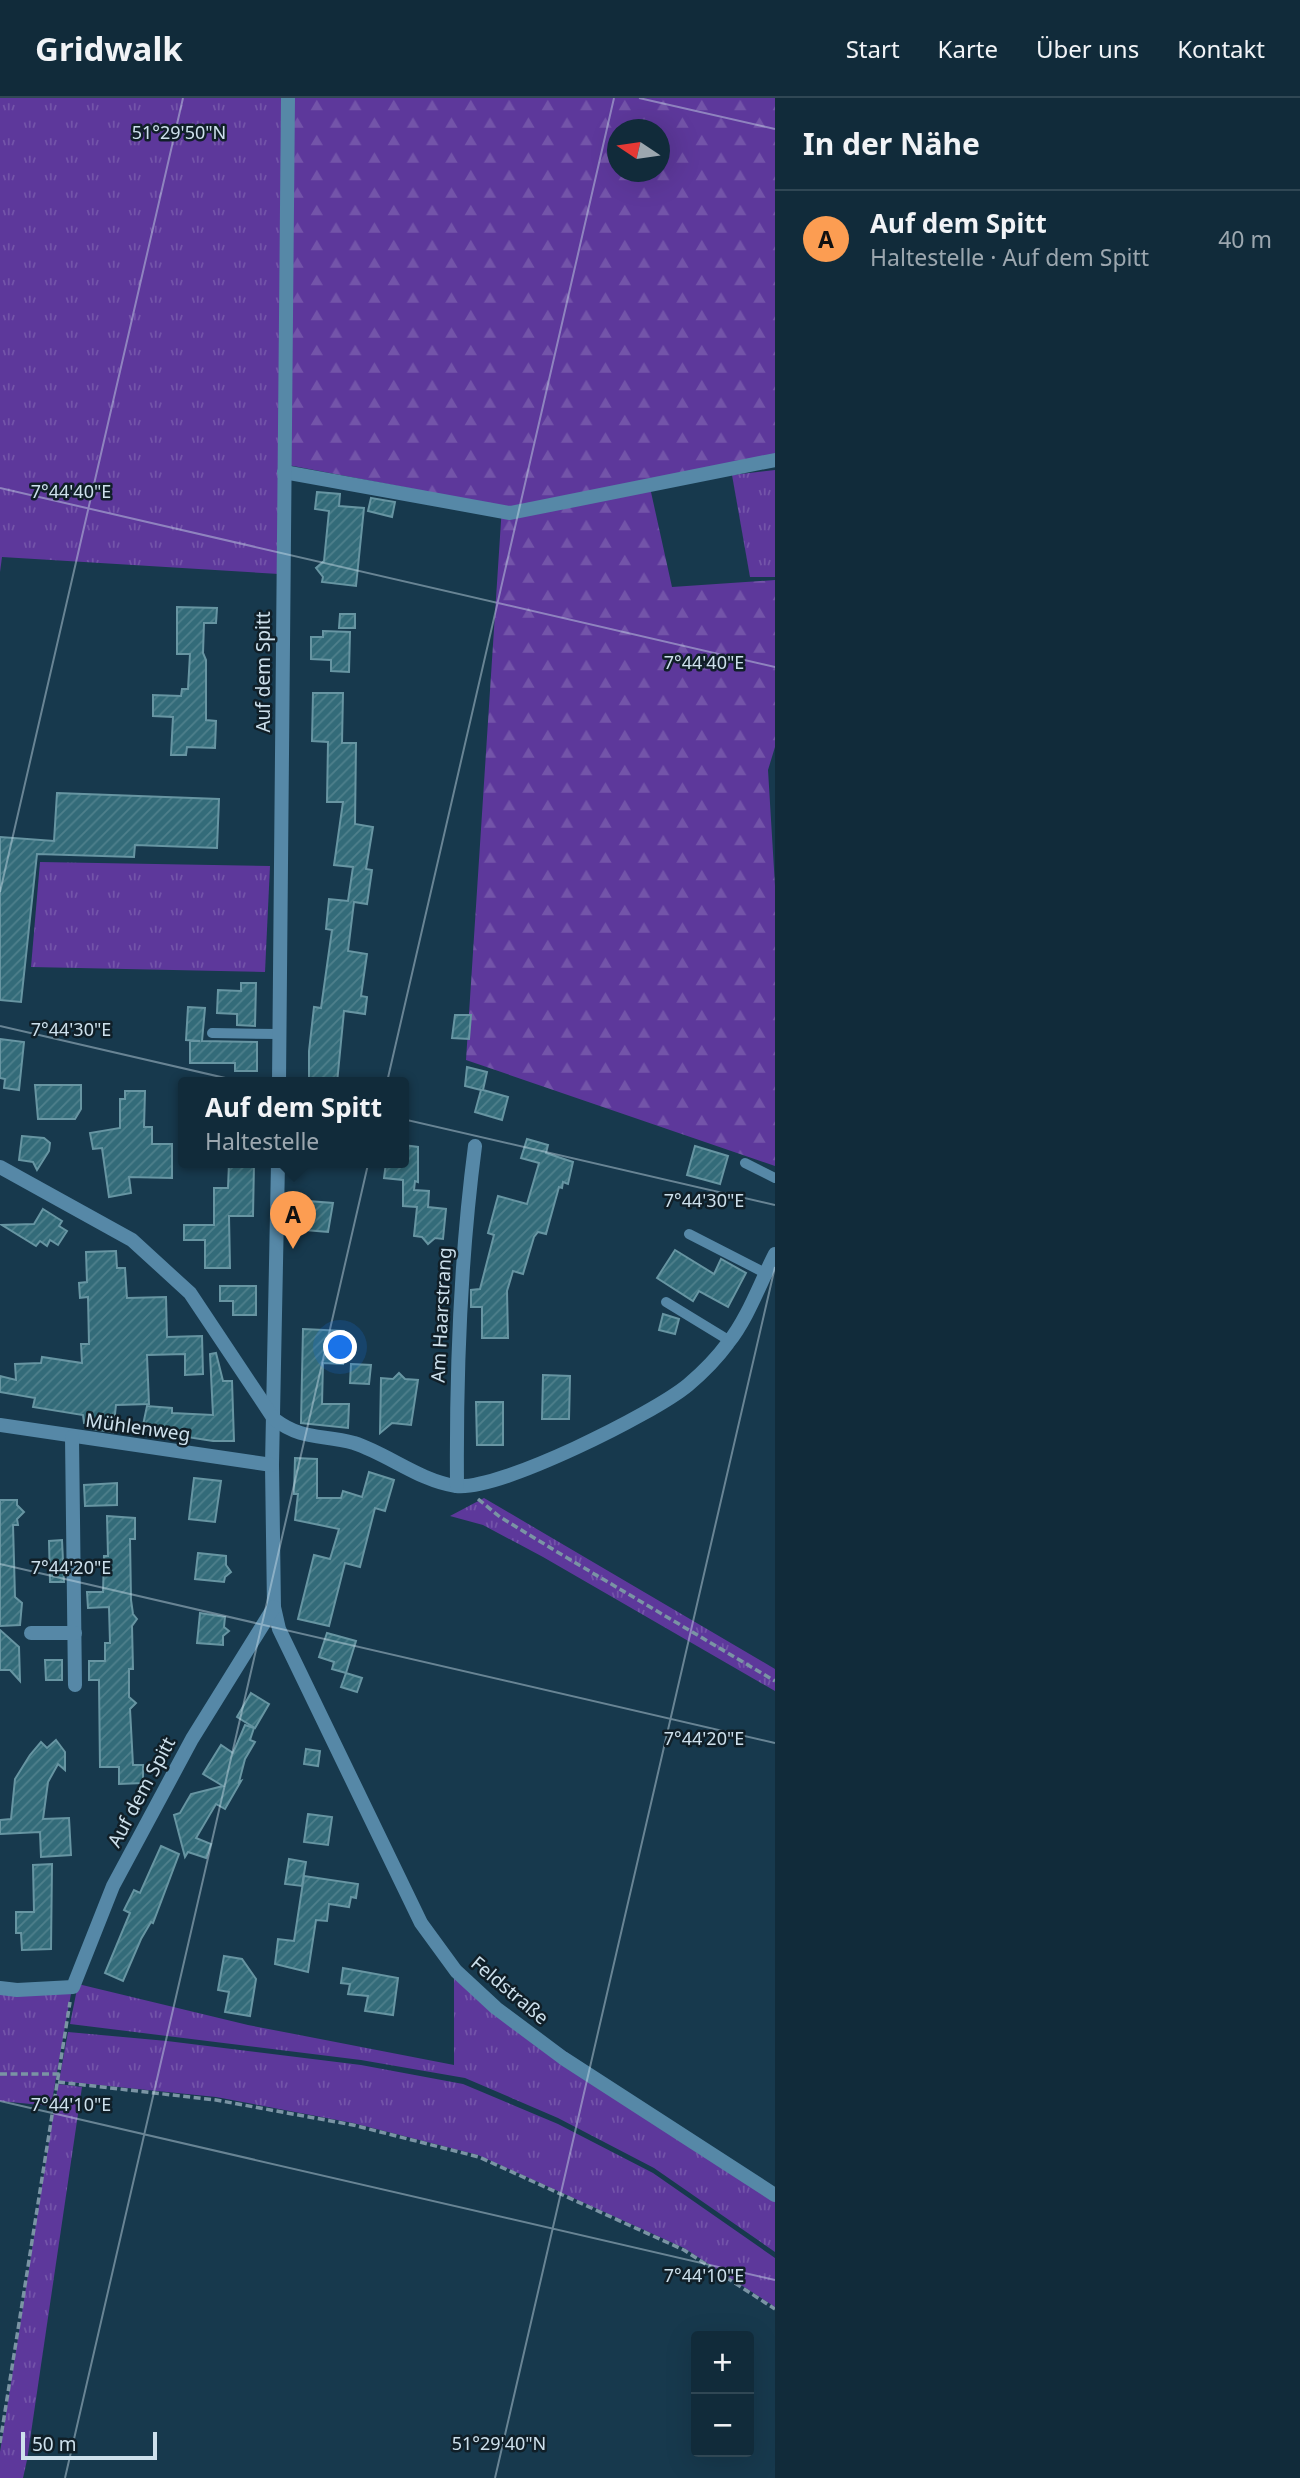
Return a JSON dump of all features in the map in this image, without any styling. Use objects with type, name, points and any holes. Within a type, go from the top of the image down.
[{"type":"street","name":"Auf dem Spitt","points":[[279,1077],[288,98]]},
{"type":"street","points":[[284,471],[510,513],[775,460]]},
{"type":"street","name":"Am Haarstrang","points":[[460,1486],[456,1363],[463,1252],[475,1146]]},
{"type":"street","points":[[0,1167],[132,1240],[190,1293],[274,1419],[292,1433],[352,1443],[430,1478],[460,1486],[534,1466],[584,1446],[686,1386],[730,1341],[775,1254]]},
{"type":"street","points":[[274,1607],[272,1465],[278,1168]]},
{"type":"street","name":"Mühlenweg","points":[[0,1424],[72,1437],[272,1465]]},
{"type":"street","points":[[72,1437],[75,1685]]},
{"type":"street","name":"Auf dem Spitt","points":[[0,1988],[17,1990],[73,1987],[113,1886],[192,1739],[274,1607]]},
{"type":"street","name":"Feldstraße","points":[[274,1607],[279,1629],[421,1923],[456,1971],[496,2008],[563,2058],[775,2195]]},
{"type":"street","points":[[30,1633],[75,1633]]},
{"type":"lane","points":[[212,1033],[279,1034]]},
{"type":"lane","points":[[745,1163],[775,1178]]},
{"type":"lane","points":[[689,1234],[765,1273]]},
{"type":"lane","points":[[666,1302],[730,1341]]},
{"type":"path","points":[[460,1486],[500,1517],[775,1681]]},
{"type":"path","points":[[0,2442],[61,2074],[68,2011]]},
{"type":"path","points":[[0,2074],[61,2074]]},
{"type":"path","points":[[58,2082],[230,2102],[353,2125],[479,2157],[684,2250],[775,2309]]},
{"type":"green space","points":[[0,98],[282,98],[279,574],[2,557],[0,572]]},
{"type":"green space","points":[[294,98],[775,98],[775,454],[649,483],[672,587],[775,580],[775,747],[768,770],[775,886],[775,1166],[466,1060],[502,506],[288,465]]},
{"type":"green space","points":[[775,470],[775,577],[750,577],[732,475]]},
{"type":"green space","points":[[40,862],[270,866],[265,972],[31,967]]},
{"type":"green space","points":[[484,1498],[775,1669],[775,1691],[543,1557],[483,1525],[450,1516]]},
{"type":"green space","points":[[454,1973],[775,2199],[775,2252],[654,2168],[558,2118],[465,2078],[361,2060],[70,2024],[78,1984],[248,2025],[454,2065]]},
{"type":"green space","points":[[72,1988],[51,2106],[0,2101],[0,1991]]},
{"type":"green space","points":[[68,2032],[167,2041],[361,2065],[463,2084],[558,2124],[653,2173],[775,2258],[775,2307],[684,2248],[478,2155],[353,2123],[216,2097],[59,2081]]},
{"type":"green space","points":[[58,2084],[82,2087],[27,2460],[23,2478],[0,2478],[0,2452]]},
{"type":"building","points":[[317,492],[340,494],[339,506],[364,508],[356,586],[322,582],[323,577],[316,568],[324,561],[329,511],[315,509]]},
{"type":"building","points":[[371,498],[395,502],[392,517],[368,511]]},
{"type":"building","points":[[177,607],[217,608],[216,623],[204,623],[203,653],[206,660],[206,720],[216,721],[215,748],[187,747],[186,755],[171,755],[173,717],[153,716],[153,695],[181,696],[182,689],[188,689],[190,654],[177,654]]},
{"type":"building","points":[[340,614],[355,614],[355,628],[339,628]]},
{"type":"building","points":[[323,631],[350,632],[349,672],[331,671],[331,660],[311,659],[311,637],[323,637]]},
{"type":"building","points":[[313,693],[343,693],[342,743],[356,743],[355,824],[373,827],[366,869],[372,870],[367,904],[354,902],[348,951],[367,954],[361,996],[367,997],[365,1014],[344,1011],[338,1077],[309,1077],[309,1051],[314,1007],[321,1008],[332,930],[326,929],[329,899],[348,901],[353,867],[334,865],[343,802],[327,802],[328,742],[312,741]]},
{"type":"building","points":[[57,793],[219,799],[217,848],[135,845],[134,857],[37,854],[21,1002],[0,1000],[0,837],[54,841]]},
{"type":"building","points":[[241,983],[256,983],[255,1026],[237,1025],[237,1014],[217,1013],[218,990],[241,991]]},
{"type":"building","points":[[188,1007],[205,1008],[202,1041],[257,1042],[257,1071],[235,1071],[235,1063],[190,1063],[190,1041],[200,1041],[186,1040]]},
{"type":"building","points":[[455,1015],[471,1015],[469,1039],[452,1038]]},
{"type":"building","points":[[0,1039],[24,1042],[19,1090],[4,1088],[5,1079],[0,1078]]},
{"type":"building","points":[[467,1067],[487,1072],[483,1090],[508,1097],[502,1120],[475,1112],[481,1090],[465,1086]]},
{"type":"building","points":[[35,1085],[81,1085],[81,1109],[75,1119],[38,1119]]},
{"type":"building","points":[[125,1091],[145,1091],[144,1127],[152,1127],[152,1144],[172,1144],[172,1178],[129,1177],[131,1193],[109,1197],[102,1148],[93,1149],[90,1133],[120,1128],[120,1099],[125,1099]]},
{"type":"building","points":[[22,1136],[44,1138],[50,1143],[49,1151],[37,1170],[33,1162],[19,1160]]},
{"type":"building","points":[[527,1139],[548,1145],[546,1153],[573,1162],[568,1184],[563,1182],[562,1188],[559,1187],[546,1234],[538,1232],[534,1237],[523,1274],[513,1271],[507,1291],[508,1338],[482,1338],[482,1307],[471,1307],[471,1290],[480,1289],[494,1235],[488,1233],[498,1196],[527,1204],[539,1163],[521,1158]]},
{"type":"building","points":[[409,1146],[418,1147],[418,1182],[415,1181],[414,1190],[429,1191],[428,1207],[446,1209],[443,1239],[435,1238],[428,1244],[422,1237],[414,1236],[417,1207],[403,1206],[403,1180],[384,1178],[385,1168],[409,1168]]},
{"type":"building","points":[[695,1146],[728,1156],[720,1184],[687,1175]]},
{"type":"building","points":[[229,1168],[254,1168],[253,1216],[229,1216],[230,1268],[205,1268],[205,1240],[184,1240],[184,1225],[214,1225],[214,1188],[228,1188]]},
{"type":"building","points":[[308,1201],[333,1203],[328,1232],[305,1230]]},
{"type":"building","points":[[43,1209],[62,1221],[59,1226],[67,1231],[58,1245],[50,1240],[47,1246],[40,1241],[36,1246],[2,1225],[34,1224]]},
{"type":"building","points":[[675,1250],[714,1274],[721,1259],[746,1273],[728,1307],[699,1291],[693,1301],[657,1278]]},
{"type":"building","points":[[116,1251],[117,1268],[125,1268],[127,1298],[166,1297],[167,1337],[202,1336],[203,1374],[185,1375],[185,1354],[147,1355],[149,1404],[116,1405],[113,1432],[92,1429],[92,1422],[84,1423],[83,1415],[33,1407],[35,1398],[0,1392],[0,1376],[16,1380],[15,1364],[41,1363],[42,1357],[82,1363],[81,1344],[89,1344],[88,1297],[80,1298],[79,1283],[87,1282],[86,1252]]},
{"type":"building","points":[[220,1286],[256,1286],[256,1315],[233,1315],[233,1301],[220,1301]]},
{"type":"building","points":[[663,1314],[679,1319],[675,1334],[659,1330]]},
{"type":"building","points":[[303,1329],[344,1331],[343,1364],[323,1363],[322,1404],[349,1404],[348,1428],[301,1423]]},
{"type":"building","points":[[216,1353],[223,1381],[232,1381],[234,1441],[213,1441],[142,1430],[147,1406],[172,1408],[172,1413],[213,1415],[210,1354]]},
{"type":"building","points":[[351,1364],[371,1365],[369,1384],[350,1383]]},
{"type":"building","points":[[399,1373],[405,1379],[418,1380],[411,1425],[392,1423],[380,1433],[381,1378],[393,1379]]},
{"type":"building","points":[[543,1375],[570,1376],[569,1419],[542,1419]]},
{"type":"building","points":[[476,1402],[503,1402],[503,1445],[477,1445]]},
{"type":"building","points":[[295,1458],[317,1459],[317,1498],[341,1498],[343,1491],[362,1497],[369,1472],[394,1480],[385,1511],[375,1508],[360,1567],[345,1563],[329,1626],[298,1619],[314,1555],[330,1559],[339,1529],[295,1520],[298,1494],[294,1494]]},
{"type":"building","points":[[194,1478],[221,1481],[215,1522],[189,1519]]},
{"type":"building","points":[[117,1483],[117,1505],[85,1506],[84,1485]]},
{"type":"building","points":[[0,1500],[17,1500],[17,1505],[24,1512],[17,1519],[18,1525],[13,1525],[15,1597],[22,1603],[20,1625],[0,1626]]},
{"type":"building","points":[[107,1516],[135,1518],[135,1539],[130,1539],[131,1600],[133,1614],[137,1619],[132,1626],[133,1669],[129,1669],[129,1697],[136,1703],[130,1709],[133,1765],[143,1765],[143,1783],[119,1784],[119,1767],[100,1767],[99,1680],[89,1680],[89,1661],[105,1661],[105,1643],[110,1643],[109,1607],[88,1608],[87,1592],[103,1592],[104,1556],[108,1556]]},
{"type":"building","points":[[62,1540],[64,1582],[50,1582],[49,1541]]},
{"type":"building","points":[[198,1553],[226,1556],[226,1565],[231,1572],[224,1582],[195,1579]]},
{"type":"building","points":[[200,1613],[225,1617],[224,1627],[229,1631],[223,1636],[223,1645],[197,1643]]},
{"type":"building","points":[[0,1630],[19,1647],[20,1681],[10,1670],[0,1670]]},
{"type":"building","points":[[327,1633],[356,1641],[346,1673],[332,1669],[334,1662],[319,1657]]},
{"type":"building","points":[[45,1660],[62,1660],[62,1680],[46,1680]]},
{"type":"building","points":[[346,1673],[362,1678],[357,1692],[341,1687]]},
{"type":"building","points":[[251,1693],[269,1704],[255,1728],[237,1717]]},
{"type":"building","points":[[245,1725],[254,1728],[250,1740],[255,1742],[245,1759],[239,1782],[241,1781],[225,1809],[216,1804],[196,1838],[211,1844],[206,1858],[188,1852],[185,1857],[174,1815],[180,1813],[191,1794],[223,1786],[203,1774],[221,1745],[233,1753]]},
{"type":"building","points":[[56,1740],[65,1752],[65,1770],[58,1764],[48,1782],[43,1819],[69,1818],[71,1855],[41,1857],[40,1832],[0,1834],[0,1820],[11,1819],[15,1779],[30,1755],[41,1742],[47,1748]]},
{"type":"building","points":[[306,1749],[320,1751],[318,1766],[304,1764]]},
{"type":"building","points":[[308,1814],[332,1817],[328,1845],[304,1842]]},
{"type":"building","points":[[161,1846],[179,1854],[153,1923],[151,1922],[141,1939],[123,1981],[105,1973],[130,1913],[124,1910],[134,1890],[140,1893]]},
{"type":"building","points":[[289,1859],[306,1862],[302,1886],[285,1884]]},
{"type":"building","points":[[52,1864],[51,1949],[22,1950],[21,1933],[16,1933],[16,1912],[34,1912],[33,1865]]},
{"type":"building","points":[[304,1876],[358,1884],[356,1898],[351,1897],[349,1907],[329,1904],[327,1921],[316,1920],[308,1972],[275,1964],[278,1939],[294,1941]]},
{"type":"building","points":[[224,1956],[242,1959],[256,1979],[250,2016],[225,2012],[229,1992],[218,1990]]},
{"type":"building","points":[[343,1968],[398,1978],[393,2015],[365,2011],[368,1996],[348,1994],[350,1984],[341,1983]]},
{"type":"place","name":"Auf dem Spitt","points":[[293,1249]]}]
